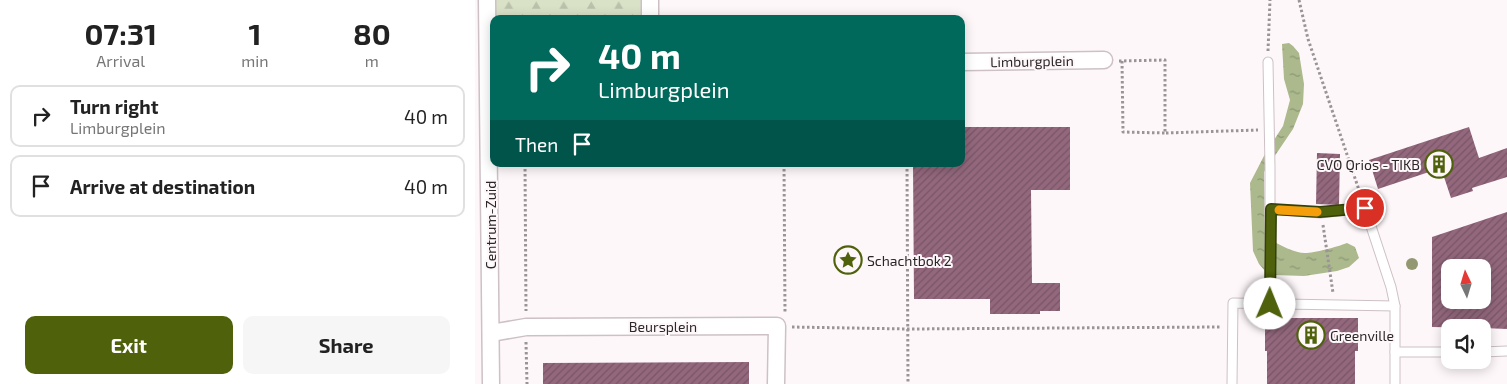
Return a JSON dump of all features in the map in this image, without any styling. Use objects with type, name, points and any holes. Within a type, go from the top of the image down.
[{"type":"street","name":"Centrum-Zuid","points":[[487,0],[490,50]]},
{"type":"street","points":[[649,15],[650,0]]},
{"type":"street","name":"Limburgplein","points":[[965,62],[1104,60]]},
{"type":"street","name":"Centrum-Zuid","points":[[491,167],[491,384]]},
{"type":"street","points":[[777,384],[781,326]]},
{"type":"street","name":"Beursplein","points":[[491,333],[526,327],[781,326]]},
{"type":"lane","points":[[1268,62],[1271,209],[1270,304]]},
{"type":"lane","points":[[1271,209],[1320,212],[1365,208],[1391,287],[1395,306],[1395,384]]},
{"type":"lane","points":[[1232,384],[1233,304],[1395,306]]},
{"type":"lane","points":[[1491,352],[1507,351]]},
{"type":"lane","points":[[1395,352],[1441,352]]},
{"type":"path","points":[[1268,62],[1270,0]]},
{"type":"path","points":[[1299,0],[1308,39],[1365,208]]},
{"type":"path","points":[[1104,60],[1165,60],[1165,133]]},
{"type":"path","points":[[1122,60],[1123,132],[1165,133],[1269,130]]},
{"type":"path","points":[[525,167],[527,384]]},
{"type":"path","points":[[784,167],[781,326],[908,329],[1232,327]]},
{"type":"path","points":[[907,167],[908,384]]},
{"type":"path","points":[[1325,233],[1333,291]]},
{"type":"green space","points":[[493,0],[643,0],[643,15],[494,15]]},
{"type":"water","points":[[1289,43],[1299,53],[1304,84],[1303,104],[1293,129],[1264,172],[1265,236],[1278,244],[1300,253],[1326,250],[1347,243],[1355,247],[1359,258],[1349,267],[1337,271],[1304,276],[1274,275],[1265,271],[1259,264],[1253,251],[1250,183],[1265,154],[1283,126],[1290,100],[1284,79],[1282,44]]},
{"type":"building","points":[[965,127],[1070,127],[1070,190],[1031,190],[1032,283],[1060,283],[1060,311],[1040,311],[1040,314],[990,314],[990,299],[914,299],[913,167],[965,167]]},
{"type":"building","name":"CVO Qrios - TIKB","points":[[1469,127],[1479,158],[1507,148],[1507,177],[1472,188],[1473,191],[1451,198],[1441,168],[1378,189],[1369,160]]},
{"type":"building","points":[[1317,153],[1340,154],[1339,205],[1316,204]]},
{"type":"building","points":[[1507,212],[1507,329],[1491,329],[1491,319],[1441,319],[1441,327],[1432,327],[1432,237]]},
{"type":"building","name":"Greenville","points":[[1265,318],[1358,318],[1355,384],[1267,384]]},
{"type":"building","points":[[749,362],[749,384],[543,384],[543,363]]},
{"type":"slow traffic","points":[[1279,210],[1317,212]]},
{"type":"place","name":"CVO Qrios - TIKB","points":[[1439,164]]},
{"type":"place","name":"Schachtbok 2","points":[[848,260]]},
{"type":"place","name":"Greenville","points":[[1311,335]]},
{"type":"route","points":[[1270,304],[1271,209],[1320,212],[1365,208]]}]
